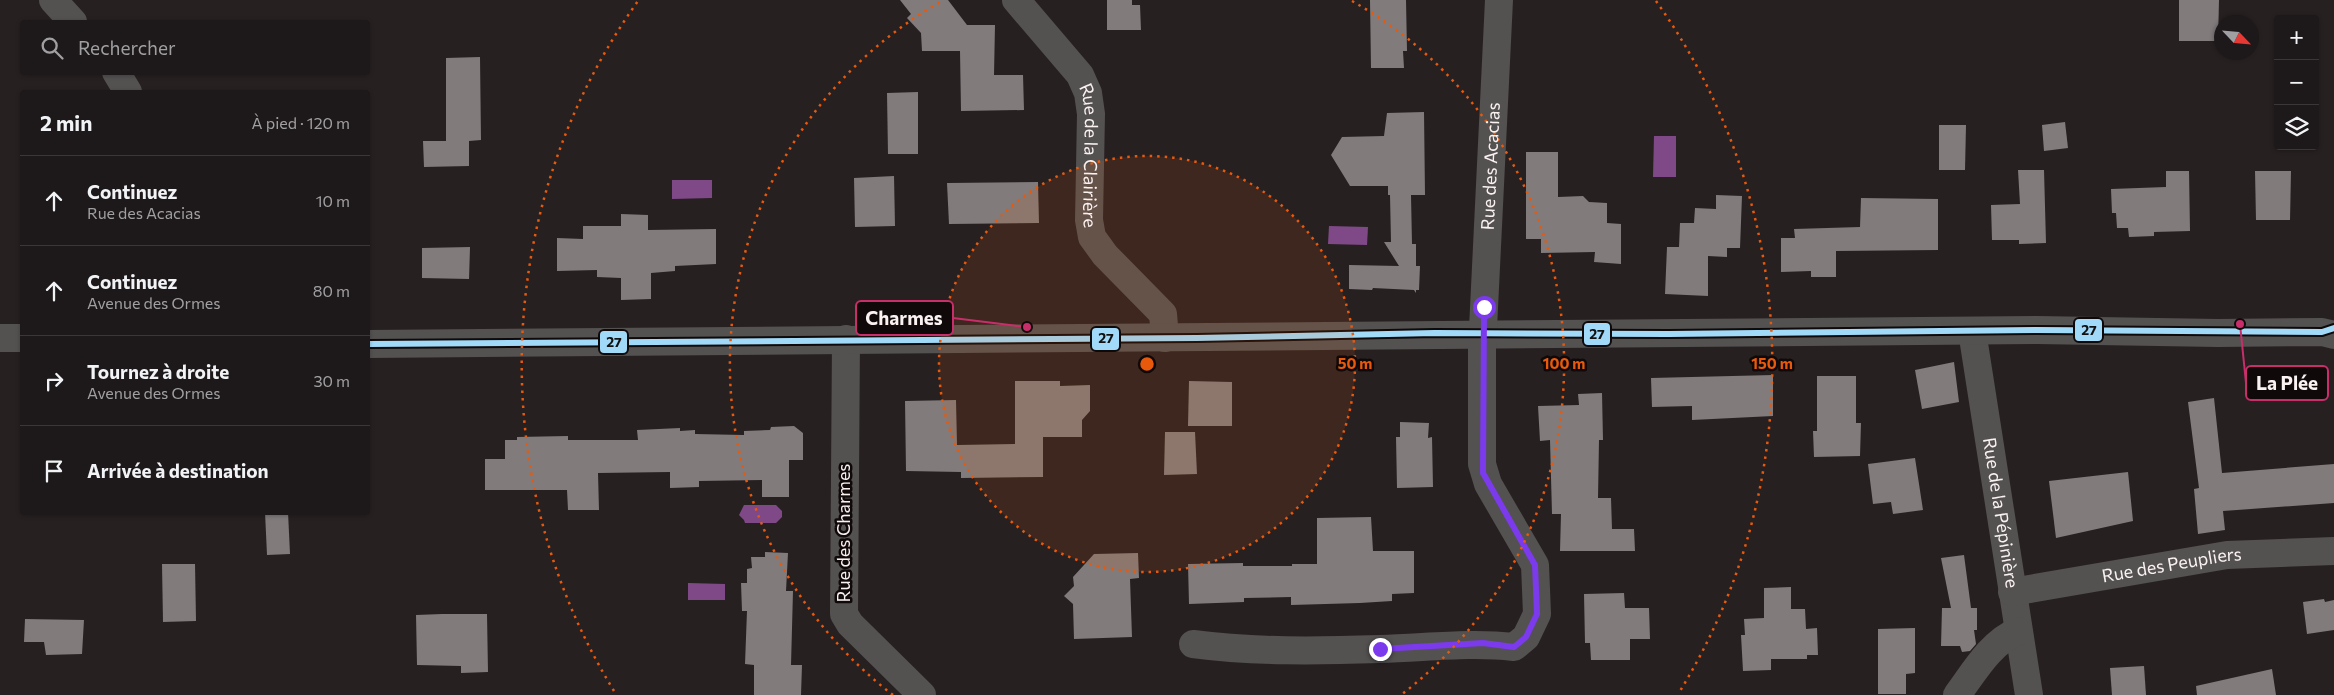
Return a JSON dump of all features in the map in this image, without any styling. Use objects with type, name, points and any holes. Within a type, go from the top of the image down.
[{"type":"street","points":[[53,0],[71,20]]},
{"type":"street","name":"Rue de la Clairière","points":[[1016,0],[1080,75],[1088,93],[1091,114],[1088,220],[1092,237],[1105,255],[1163,314],[1165,338]]},
{"type":"street","name":"Rue des Acacias","points":[[1193,644],[1233,649],[1380,649],[1483,643],[1514,647],[1526,637],[1537,614],[1535,565],[1488,484],[1482,464],[1483,334],[1499,0]]},
{"type":"street","points":[[118,75],[127,90]]},
{"type":"street","points":[[370,344],[1972,331],[2330,332]]},
{"type":"street","name":"Rue de la Pépinière","points":[[1972,331],[2018,632],[2030,695]]},
{"type":"street","points":[[0,338],[20,338]]},
{"type":"street","name":"Rue des Charmes","points":[[846,339],[844,614],[850,624],[922,695]]},
{"type":"street","name":"Rue des Peupliers","points":[[2012,592],[2227,556],[2334,551]]},
{"type":"street","points":[[1957,695],[1984,659],[2007,636],[2018,632]]},
{"type":"shaded area","points":[[1654,136],[1676,136],[1676,177],[1653,177]]},
{"type":"shaded area","points":[[672,180],[712,180],[712,198],[672,199]]},
{"type":"shaded area","points":[[1329,226],[1368,227],[1367,245],[1328,244]]},
{"type":"shaded area","points":[[744,505],[776,505],[782,511],[782,517],[776,523],[745,523],[739,515]]},
{"type":"shaded area","points":[[688,583],[725,584],[725,600],[688,600]]},
{"type":"building","points":[[900,0],[948,0],[967,25],[995,25],[994,75],[1023,75],[1024,110],[961,111],[960,51],[922,51],[921,33],[907,18],[911,14]]},
{"type":"building","points":[[1107,0],[1132,0],[1132,5],[1140,5],[1141,30],[1107,30]]},
{"type":"building","points":[[1370,0],[1406,0],[1407,51],[1403,51],[1404,68],[1371,68]]},
{"type":"building","points":[[2179,0],[2219,0],[2219,15],[2214,15],[2214,41],[2179,41]]},
{"type":"building","points":[[480,57],[481,140],[469,141],[469,166],[424,167],[423,141],[446,141],[446,58]]},
{"type":"building","points":[[918,92],[918,154],[888,154],[887,93]]},
{"type":"building","points":[[1424,112],[1425,195],[1411,195],[1412,244],[1416,244],[1416,266],[1420,266],[1419,290],[1416,290],[1416,293],[1414,290],[1349,289],[1349,265],[1399,266],[1384,242],[1391,242],[1390,195],[1388,195],[1388,186],[1350,186],[1331,155],[1342,137],[1384,136],[1387,113]]},
{"type":"building","points":[[2065,122],[2068,148],[2044,151],[2042,125]]},
{"type":"building","points":[[1939,125],[1966,125],[1965,170],[1939,170]]},
{"type":"building","points":[[1526,152],[1558,152],[1558,197],[1583,196],[1589,202],[1607,203],[1607,223],[1621,224],[1621,264],[1594,262],[1595,252],[1541,253],[1541,239],[1526,239]]},
{"type":"building","points":[[2018,170],[2044,170],[2046,243],[2019,244],[2019,240],[1992,240],[1991,205],[2020,204]]},
{"type":"building","points":[[2166,171],[2189,171],[2190,231],[2154,232],[2154,236],[2129,237],[2128,228],[2117,228],[2116,213],[2112,213],[2111,189],[2166,187]]},
{"type":"building","points":[[2255,171],[2291,171],[2290,220],[2256,220]]},
{"type":"building","points":[[894,176],[895,226],[855,227],[854,178]]},
{"type":"building","points":[[1038,182],[1039,223],[949,224],[947,183]]},
{"type":"building","points":[[1716,195],[1742,196],[1740,248],[1727,248],[1727,257],[1708,256],[1708,296],[1665,294],[1667,247],[1679,247],[1680,223],[1694,223],[1695,208],[1716,209]]},
{"type":"building","points":[[1861,198],[1938,199],[1938,250],[1836,251],[1836,277],[1811,277],[1811,271],[1781,272],[1781,238],[1795,238],[1794,229],[1860,227]]},
{"type":"building","points":[[621,214],[648,215],[648,230],[716,229],[716,264],[675,266],[675,271],[651,273],[651,299],[621,300],[621,278],[597,277],[597,270],[557,271],[557,238],[583,239],[583,226],[621,226]]},
{"type":"building","points":[[470,247],[469,279],[422,278],[422,248]]},
{"type":"building","points":[[1954,362],[1959,402],[1922,409],[1915,370]]},
{"type":"building","points":[[1773,375],[1773,416],[1692,420],[1692,406],[1652,407],[1651,378]]},
{"type":"building","points":[[1817,376],[1856,376],[1856,423],[1861,423],[1860,456],[1814,457],[1813,431],[1817,431]]},
{"type":"building","points":[[1015,381],[1060,381],[1060,386],[1090,385],[1090,411],[1082,420],[1082,437],[1043,437],[1043,477],[961,478],[961,472],[906,471],[905,401],[956,400],[957,445],[1015,444]]},
{"type":"building","points":[[1189,381],[1232,382],[1232,426],[1188,426]]},
{"type":"building","points":[[1602,393],[1603,440],[1599,440],[1598,498],[1611,498],[1612,529],[1634,529],[1635,551],[1560,551],[1561,514],[1552,514],[1550,440],[1540,441],[1538,406],[1579,405],[1578,394]]},
{"type":"building","points":[[2214,398],[2222,473],[2334,464],[2334,503],[2223,511],[2225,530],[2198,534],[2194,489],[2199,488],[2188,402]]},
{"type":"building","points":[[1400,422],[1429,423],[1428,438],[1432,437],[1433,487],[1397,488],[1396,437],[1400,437]]},
{"type":"building","points":[[794,426],[803,433],[803,460],[789,460],[789,497],[762,497],[762,480],[699,481],[699,487],[670,488],[670,472],[598,473],[599,510],[568,510],[567,490],[485,490],[485,459],[505,459],[505,440],[517,440],[517,437],[568,436],[568,440],[638,440],[637,430],[680,428],[680,431],[695,430],[695,434],[744,435],[744,431],[770,430],[771,427]]},
{"type":"building","points":[[1165,432],[1195,432],[1197,474],[1164,475]]},
{"type":"building","points":[[1915,458],[1923,510],[1893,514],[1891,502],[1873,504],[1868,464]]},
{"type":"building","points":[[2128,472],[2133,521],[2056,538],[2049,481]]},
{"type":"building","points":[[265,515],[288,515],[290,554],[267,555]]},
{"type":"building","points":[[1371,517],[1373,551],[1414,551],[1414,593],[1392,594],[1392,601],[1360,603],[1291,605],[1291,597],[1244,598],[1244,602],[1189,604],[1188,564],[1243,563],[1243,566],[1292,566],[1292,564],[1317,564],[1317,518]]},
{"type":"building","points":[[765,552],[788,553],[786,591],[793,591],[791,665],[802,665],[801,695],[754,695],[754,665],[745,664],[747,611],[742,611],[741,583],[747,583],[747,569],[752,568],[751,557],[765,557]]},
{"type":"building","points":[[1138,553],[1139,578],[1130,579],[1132,637],[1074,639],[1073,604],[1064,596],[1074,586],[1073,577],[1094,554]]},
{"type":"building","points":[[1964,555],[1971,608],[1977,608],[1977,630],[1974,630],[1976,644],[1970,651],[1962,652],[1960,646],[1941,646],[1942,608],[1951,608],[1941,558]]},
{"type":"building","points":[[162,564],[195,564],[196,621],[163,622]]},
{"type":"building","points":[[1791,587],[1791,609],[1805,609],[1806,629],[1817,628],[1818,655],[1807,655],[1807,659],[1771,659],[1771,670],[1743,671],[1741,635],[1745,635],[1744,619],[1764,618],[1764,588]]},
{"type":"building","points":[[1624,593],[1625,608],[1649,608],[1650,639],[1630,639],[1630,660],[1591,660],[1590,643],[1585,643],[1584,594]]},
{"type":"building","points":[[2324,599],[2325,602],[2334,600],[2334,630],[2307,634],[2303,602]]},
{"type":"building","points":[[487,614],[488,672],[461,673],[461,666],[417,665],[416,615]]},
{"type":"building","points":[[25,619],[84,620],[82,654],[46,655],[44,642],[24,642]]},
{"type":"building","points":[[1915,628],[1915,673],[1906,674],[1906,694],[1878,694],[1878,629]]},
{"type":"building","points":[[2144,666],[2146,695],[2112,695],[2110,668]]},
{"type":"building","points":[[2272,669],[2276,695],[2197,695],[2196,686]]},
{"type":"transit line","name":"27","points":[[370,344],[1197,338],[1435,333],[1669,334],[2037,330],[2322,332],[2334,328]]},
{"type":"place","name":"La Plée","points":[[2240,324]]},
{"type":"place","name":"Charmes","points":[[1027,327]]},
{"type":"route","points":[[1380,649],[1483,643],[1514,647],[1526,637],[1533,626],[1537,614],[1535,565],[1530,553],[1483,473],[1482,348],[1484,307]]}]
